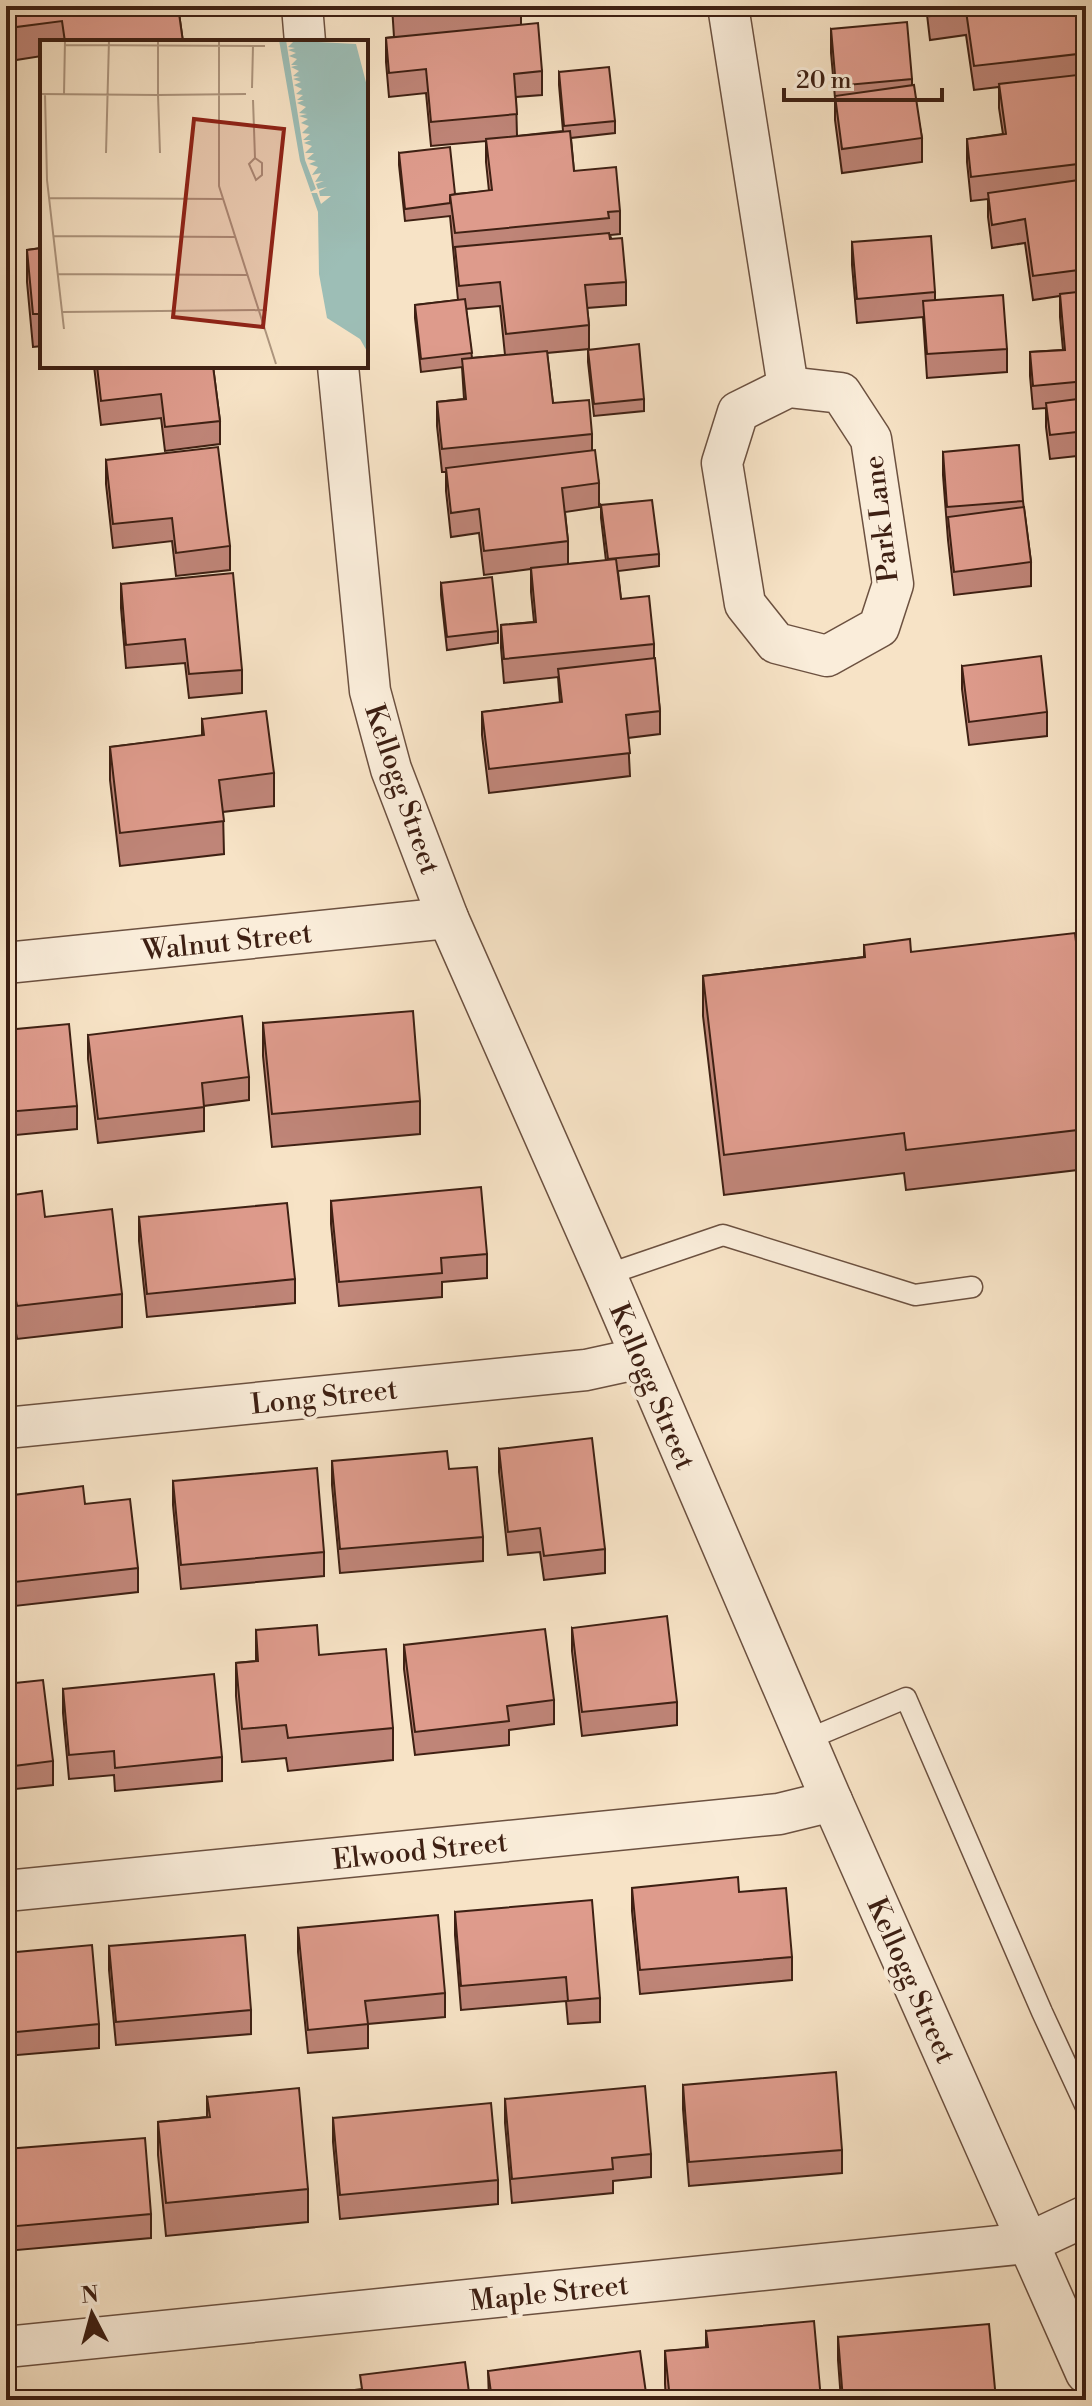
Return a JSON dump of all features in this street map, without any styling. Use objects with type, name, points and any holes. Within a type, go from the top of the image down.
[{"type":"street","points":[[302,6],[305,40]]},
{"type":"street","points":[[728,6],[788,387]]},
{"type":"street","name":"Kellogg Street","points":[[338,368],[370,691],[391,769],[448,918],[606,1275],[832,1801],[1086,2373]]},
{"type":"street","name":"Park Lane","points":[[788,387],[841,393],[871,439],[893,584],[879,627],[827,656],[776,643],[745,604],[722,463],[738,412],[788,387]]},
{"type":"street","name":"Walnut Street","points":[[6,963],[448,918]]},
{"type":"street","name":"Long Street","points":[[6,1428],[586,1370],[641,1358]]},
{"type":"street","name":"Elwood Street","points":[[6,1891],[777,1814],[832,1801]]},
{"type":"street","name":"Maple Street","points":[[6,2347],[1028,2243],[1086,2216]]},
{"type":"lane","points":[[606,1275],[723,1235],[915,1295],[972,1287]]},
{"type":"lane","points":[[806,1740],[906,1698],[1086,2107]]},
{"type":"building","points":[[14,6],[178,6],[183,40],[65,40],[62,21],[16,27]]},
{"type":"building","points":[[929,6],[1086,6],[1086,53],[974,66],[966,11],[930,16]]},
{"type":"building","points":[[907,22],[912,79],[836,86],[831,29]]},
{"type":"building","points":[[538,23],[542,71],[514,74],[517,114],[431,122],[426,69],[389,73],[386,38]]},
{"type":"building","points":[[609,67],[615,121],[564,126],[559,72]]},
{"type":"building","points":[[1086,74],[1086,163],[971,177],[967,139],[1006,134],[999,84]]},
{"type":"building","points":[[914,85],[922,138],[842,149],[835,96]]},
{"type":"building","points":[[570,131],[574,171],[616,167],[620,211],[608,212],[609,218],[455,233],[450,195],[492,190],[486,139]]},
{"type":"building","points":[[450,147],[455,194],[450,195],[450,203],[405,209],[399,153]]},
{"type":"building","points":[[1086,179],[1086,269],[1033,276],[1025,219],[992,225],[988,193]]},
{"type":"building","points":[[609,233],[610,239],[622,238],[626,282],[585,285],[589,325],[506,334],[500,282],[459,286],[455,247]]},
{"type":"building","points":[[931,236],[935,292],[857,299],[852,242]]},
{"type":"building","points":[[40,248],[40,314],[33,314],[27,250]]},
{"type":"building","points":[[1086,291],[1086,381],[1033,386],[1030,352],[1065,350],[1060,294]]},
{"type":"building","points":[[1003,295],[1007,349],[927,354],[923,301]]},
{"type":"building","points":[[465,299],[472,353],[421,359],[415,305]]},
{"type":"building","points":[[639,344],[644,399],[594,404],[588,350]]},
{"type":"building","points":[[547,351],[553,403],[589,400],[592,434],[442,449],[437,402],[466,399],[462,359]]},
{"type":"building","points":[[97,368],[213,368],[220,421],[165,427],[161,394],[101,401]]},
{"type":"building","points":[[1086,398],[1086,431],[1050,435],[1046,403]]},
{"type":"building","points":[[1019,445],[1023,501],[947,507],[943,452]]},
{"type":"building","points":[[218,447],[230,546],[176,553],[172,518],[113,524],[106,460]]},
{"type":"building","points":[[595,450],[599,483],[562,488],[568,541],[484,551],[479,509],[451,513],[446,468]]},
{"type":"building","points":[[652,500],[659,554],[608,559],[601,505]]},
{"type":"building","points":[[1024,507],[1031,562],[954,572],[948,517]]},
{"type":"building","points":[[616,559],[621,599],[649,596],[654,644],[504,659],[501,625],[536,622],[531,568]]},
{"type":"building","points":[[233,573],[242,670],[189,674],[185,639],[126,645],[121,584]]},
{"type":"building","points":[[492,577],[498,631],[447,637],[441,583]]},
{"type":"building","points":[[1041,656],[1047,712],[969,722],[962,666]]},
{"type":"building","points":[[655,658],[660,711],[626,715],[630,753],[489,769],[482,712],[562,702],[558,669]]},
{"type":"building","points":[[266,711],[274,773],[219,780],[224,821],[120,833],[110,747],[204,735],[202,719]]},
{"type":"building","points":[[1075,933],[1086,1030],[1086,1129],[906,1150],[904,1133],[724,1155],[703,976],[865,957],[864,945],[910,939],[911,952]]},
{"type":"building","points":[[413,1011],[420,1101],[272,1114],[263,1023]]},
{"type":"building","points":[[242,1016],[249,1077],[202,1083],[204,1107],[98,1119],[88,1035]]},
{"type":"building","points":[[69,1024],[77,1106],[6,1112],[6,1030]]},
{"type":"building","points":[[481,1187],[487,1254],[441,1258],[442,1273],[339,1282],[331,1201]]},
{"type":"building","points":[[42,1191],[45,1217],[112,1209],[122,1294],[17,1306],[14,1290],[6,1291],[6,1196]]},
{"type":"building","points":[[287,1203],[295,1279],[147,1294],[139,1217]]},
{"type":"building","points":[[592,1438],[605,1549],[544,1556],[540,1528],[508,1532],[499,1449]]},
{"type":"building","points":[[447,1451],[449,1469],[477,1467],[483,1537],[340,1549],[332,1461]]},
{"type":"building","points":[[317,1468],[324,1552],[181,1565],[173,1481]]},
{"type":"building","points":[[83,1486],[85,1504],[130,1499],[138,1568],[6,1583],[6,1496]]},
{"type":"building","points":[[667,1616],[677,1702],[582,1712],[572,1628]]},
{"type":"building","points":[[317,1625],[319,1655],[386,1649],[393,1728],[288,1738],[286,1725],[242,1729],[236,1663],[258,1661],[256,1630]]},
{"type":"building","points":[[545,1629],[554,1700],[507,1706],[509,1721],[415,1732],[404,1645]]},
{"type":"building","points":[[214,1674],[222,1757],[115,1768],[114,1751],[69,1755],[63,1689]]},
{"type":"building","points":[[43,1680],[53,1761],[6,1767],[6,1684]]},
{"type":"building","points":[[738,1877],[739,1892],[786,1888],[792,1957],[640,1970],[632,1888]]},
{"type":"building","points":[[592,1900],[600,1998],[568,2001],[566,1977],[461,1986],[455,1912]]},
{"type":"building","points":[[438,1915],[445,1993],[365,2001],[368,2024],[308,2030],[298,1928]]},
{"type":"building","points":[[245,1935],[251,2010],[116,2022],[109,1946]]},
{"type":"building","points":[[92,1945],[99,2024],[6,2033],[6,1953]]},
{"type":"building","points":[[836,2072],[842,2150],[689,2162],[683,2085]]},
{"type":"building","points":[[645,2086],[651,2154],[612,2158],[613,2169],[512,2179],[505,2099]]},
{"type":"building","points":[[299,2088],[308,2189],[166,2203],[158,2122],[210,2117],[207,2097]]},
{"type":"building","points":[[491,2103],[498,2180],[340,2195],[333,2118]]},
{"type":"building","points":[[145,2138],[151,2214],[6,2227],[6,2149]]},
{"type":"building","points":[[814,2321],[821,2400],[670,2400],[665,2351],[708,2347],[706,2331]]},
{"type":"building","points":[[989,2324],[996,2400],[843,2400],[838,2337]]},
{"type":"building","points":[[640,2351],[647,2400],[492,2400],[488,2371]]},
{"type":"building","points":[[465,2362],[470,2400],[318,2400],[317,2395],[362,2389],[360,2375]]},
{"type":"building","points":[[295,2390],[296,2400],[183,2400]]}]
